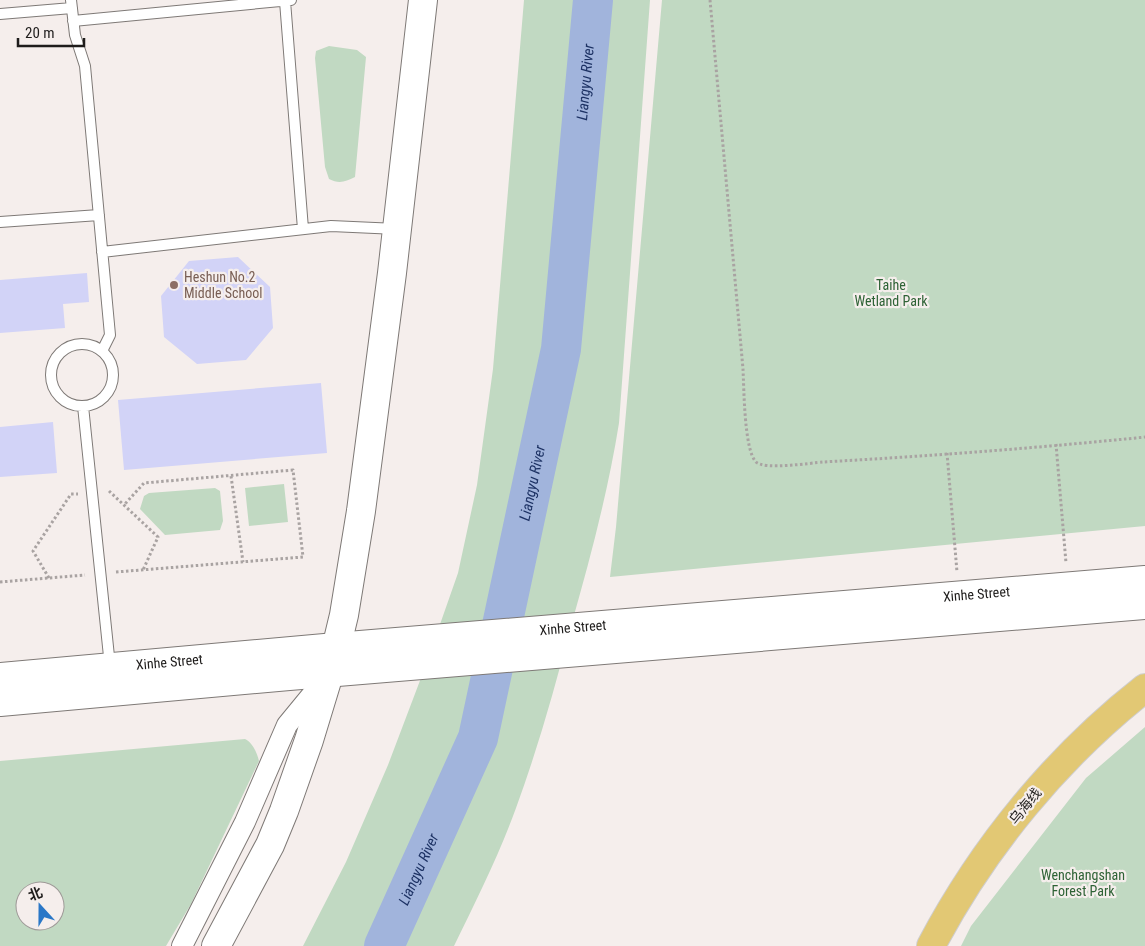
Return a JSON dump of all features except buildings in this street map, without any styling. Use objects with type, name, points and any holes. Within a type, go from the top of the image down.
[{"type":"highway","name":"乌海线","points":[[931,946],[971,878],[1017,816],[1060,764],[1088,736],[1145,688]]},
{"type":"main road","points":[[216,946],[270,845],[284,811],[309,740],[333,660],[349,589],[361,511],[397,229],[423,0]]},
{"type":"main road","name":"Xinhe Street","points":[[0,677],[110,667],[333,660],[404,666],[584,639],[959,595],[1145,580]]},
{"type":"main road","name":"Xinhe Street","points":[[0,702],[333,660],[413,640],[584,639],[1145,605]]},
{"type":"street","points":[[182,946],[245,822],[287,725],[333,660]]},
{"type":"lane","points":[[73,21],[292,0]]},
{"type":"lane","points":[[285,1],[303,229]]},
{"type":"lane","points":[[0,14],[72,4],[73,21],[85,66],[110,335],[102,351]]},
{"type":"lane","points":[[0,222],[99,215]]},
{"type":"lane","points":[[102,252],[331,226],[397,229]]},
{"type":"lane","points":[[76,344],[94,346],[102,351],[112,366],[114,377],[106,397],[97,403],[82,406],[66,402],[58,395],[51,380],[52,364],[62,352],[76,344]]},
{"type":"lane","points":[[82,406],[110,667]]},
{"type":"path","points":[[710,0],[743,369],[746,426],[755,462],[761,465],[775,466],[1145,437]]},
{"type":"path","points":[[1056,444],[1067,586]]},
{"type":"path","points":[[947,453],[959,595]]},
{"type":"path","points":[[0,582],[303,557],[293,470],[144,483],[124,505]]},
{"type":"path","points":[[231,476],[242,562]]},
{"type":"green space","points":[[524,0],[650,0],[619,423],[604,500],[552,695],[524,785],[495,860],[454,946],[303,946],[346,862],[388,765],[458,573],[477,485],[493,369]]},
{"type":"green space","name":"Taihe Wetland Park","points":[[662,0],[1145,0],[1145,526],[610,577]]},
{"type":"green space","points":[[329,46],[357,50],[366,57],[355,177],[342,182],[329,179],[325,167],[315,58],[316,51]]},
{"type":"green space","points":[[284,484],[288,522],[249,526],[245,488]]},
{"type":"green space","points":[[215,488],[220,491],[223,521],[220,530],[165,535],[140,509],[144,496],[149,493]]},
{"type":"green space","name":"Wenchangshan Forest Park","points":[[1145,727],[1145,946],[961,946],[971,926],[1086,778]]},
{"type":"green space","points":[[245,739],[248,741],[256,752],[259,761],[191,904],[166,946],[0,946],[0,761]]},
{"type":"waterway","name":"Liangyu River","points":[[384,946],[478,738],[561,349],[593,0]]},
{"type":"place","name":"Heshun No.2 Middle School","points":[[174,285]]}]
